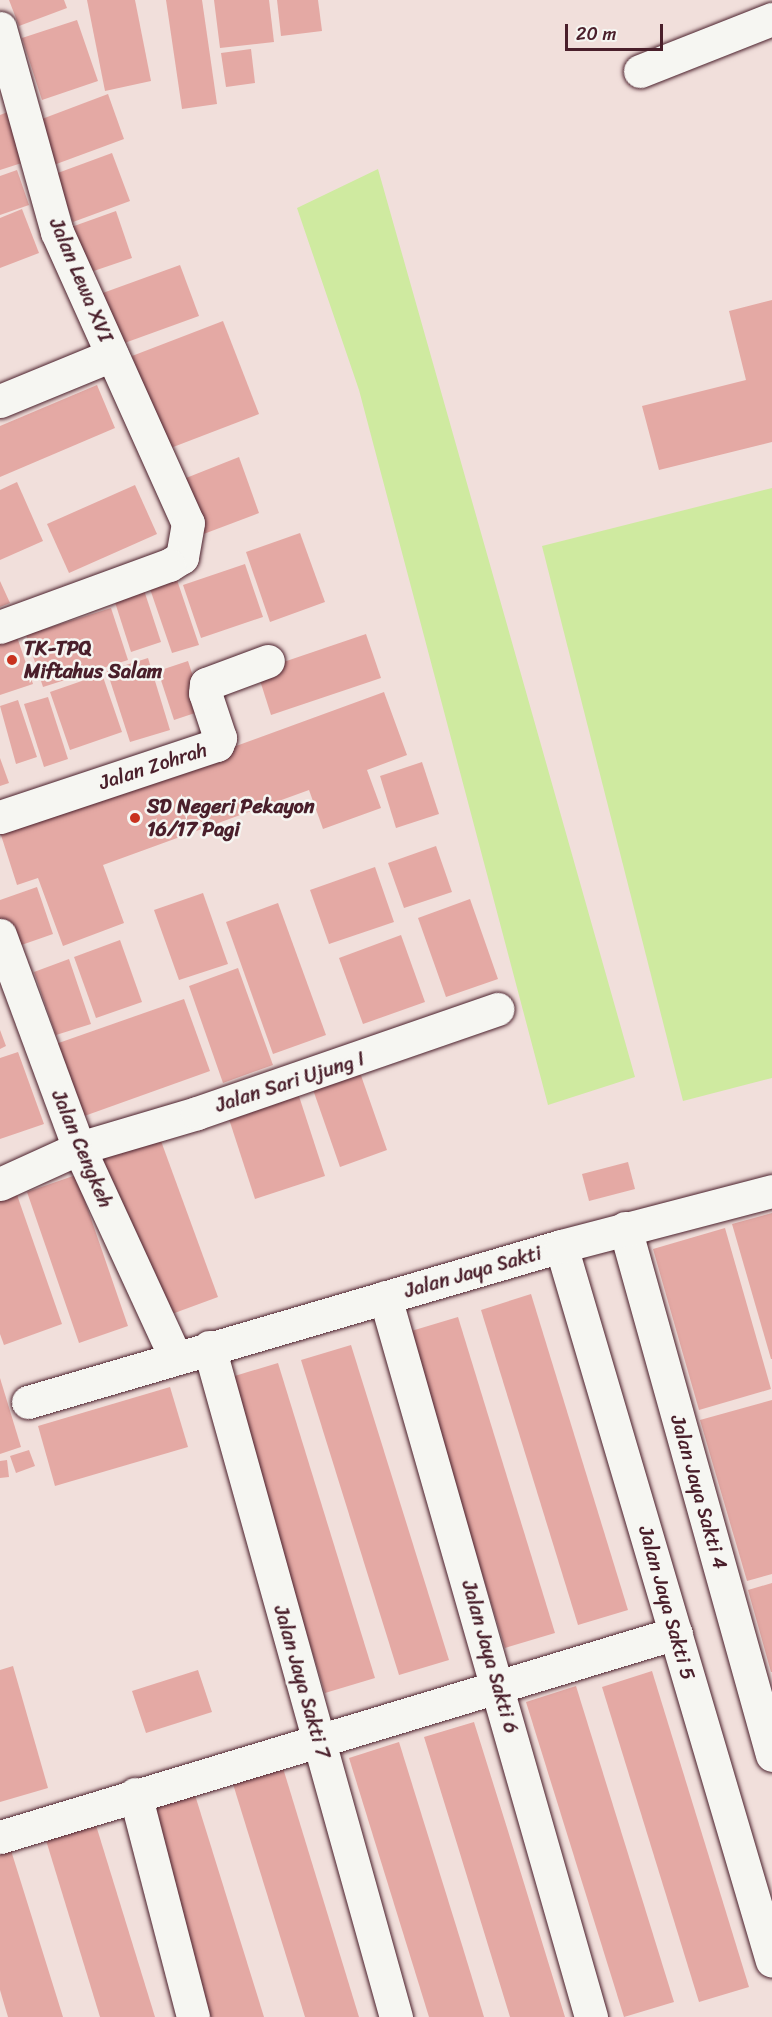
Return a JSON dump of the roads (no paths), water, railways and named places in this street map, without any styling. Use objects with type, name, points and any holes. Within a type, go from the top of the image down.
[{"type":"street","points":[[640,71],[772,19]]},
{"type":"street","name":"Jalan Lewa XVI","points":[[0,28],[57,232],[188,523],[182,557],[169,565],[0,627]]},
{"type":"street","points":[[0,401],[112,355]]},
{"type":"street","name":"Jalan Zohrah","points":[[0,817],[217,745],[220,738],[205,693],[206,684],[268,661]]},
{"type":"street","name":"Jalan Cengkeh","points":[[0,935],[8,983],[79,1148],[175,1357]]},
{"type":"street","name":"Jalan Sari Ujung I","points":[[0,1184],[79,1148],[292,1082],[498,1009]]},
{"type":"street","name":"Jalan Jaya Sakti","points":[[28,1402],[209,1347],[561,1246],[772,1191]]},
{"type":"street","name":"Jalan Jaya Sakti 4","points":[[625,1228],[772,1755]]},
{"type":"street","name":"Jalan Jaya Sakti 5","points":[[561,1246],[772,1961]]},
{"type":"street","name":"Jalan Jaya Sakti 6","points":[[385,1298],[498,1684],[591,2017]]},
{"type":"street","name":"Jalan Jaya Sakti 7","points":[[209,1347],[396,2017]]},
{"type":"street","points":[[0,1838],[135,1794],[320,1740],[498,1684],[676,1633]]},
{"type":"street","points":[[135,1794],[193,2017]]},
{"type":"place","name":"TK-TPQ Miftahus Salam","points":[[12,660]]},
{"type":"place","name":"SD Negeri Pekayon 16/17 Pagi","points":[[135,818]]}]
